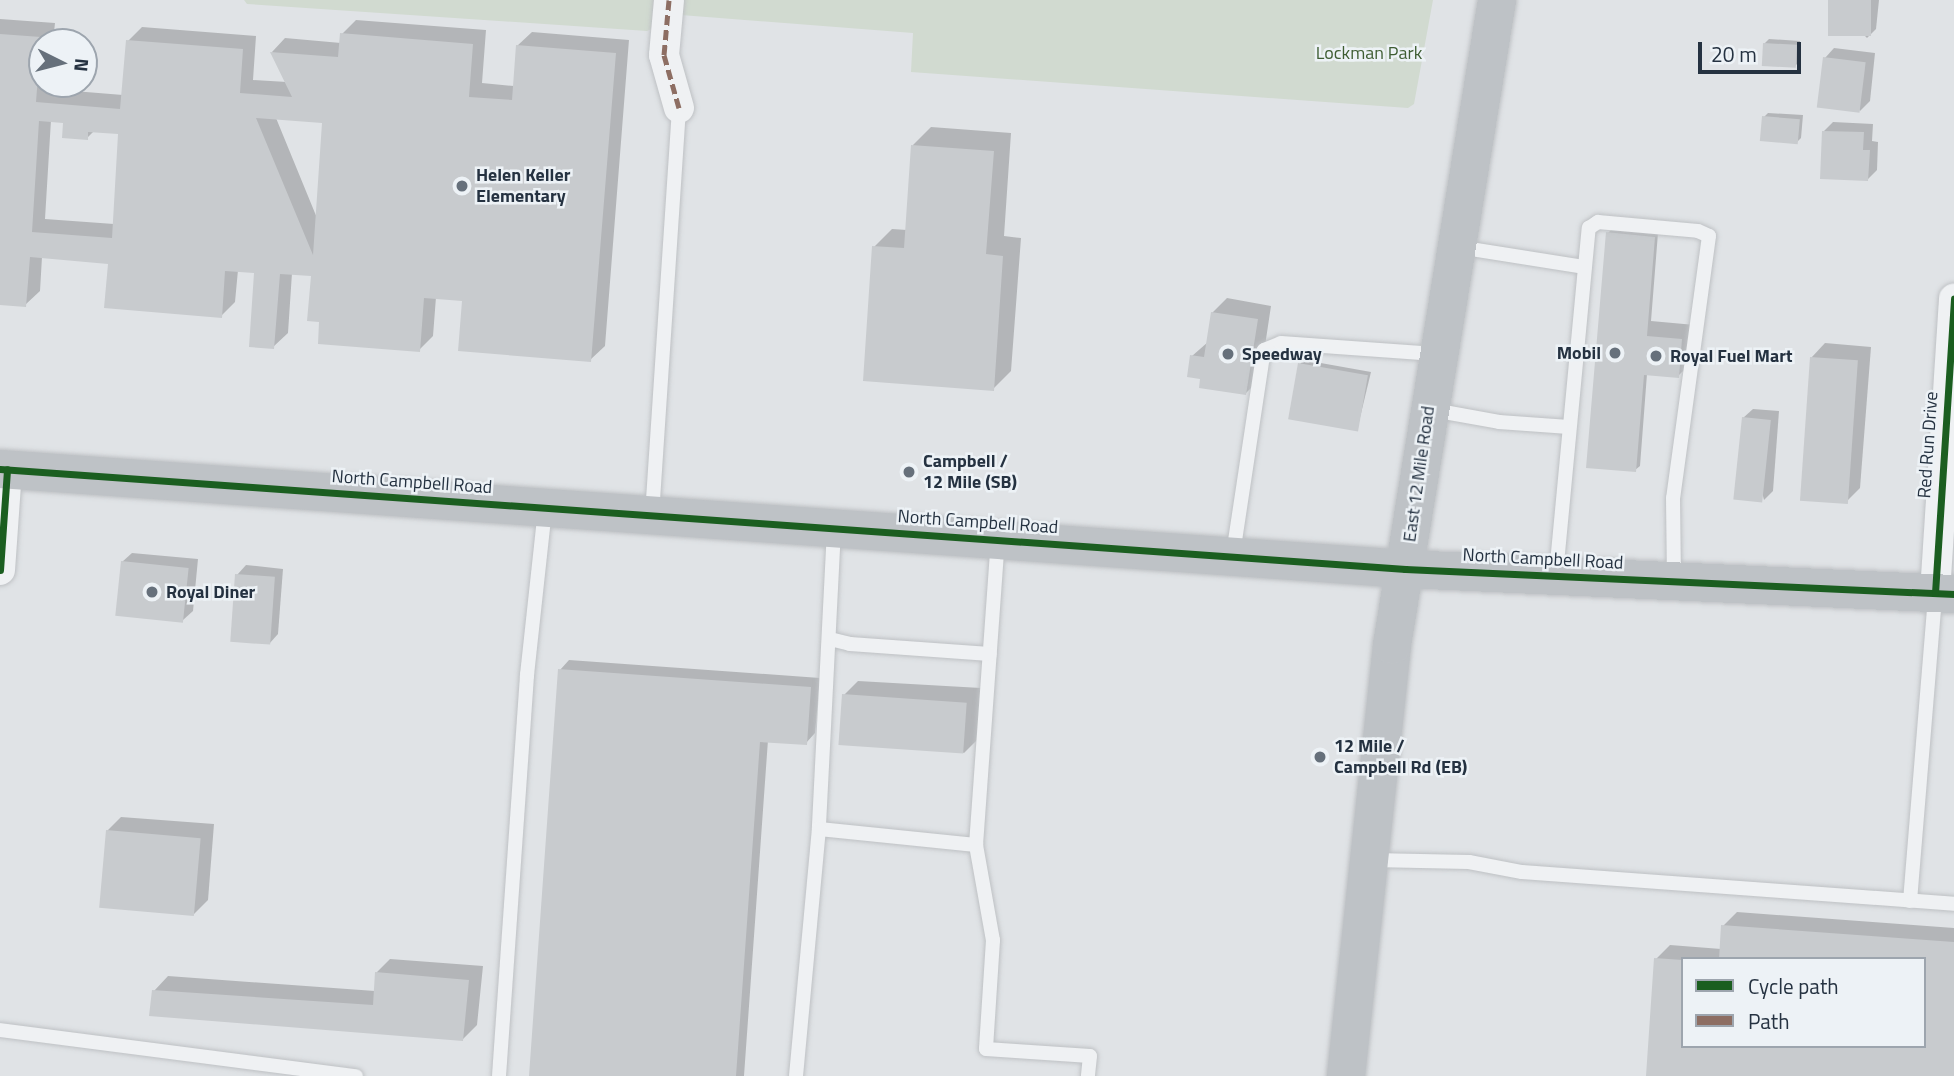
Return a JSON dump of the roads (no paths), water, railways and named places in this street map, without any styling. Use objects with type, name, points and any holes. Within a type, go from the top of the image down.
[{"type":"street","points":[[669,0],[664,55],[679,108]]},
{"type":"street","name":"East 12 Mile Road","points":[[1346,1076],[1405,569],[1436,354],[1497,0]]},
{"type":"street","name":"Red Run Drive","points":[[1944,594],[1954,299]]},
{"type":"street","points":[[0,570],[4,469]]},
{"type":"street","name":"North Campbell Road","points":[[4,469],[1405,569],[1944,594]]},
{"type":"lane","points":[[652,514],[679,108]]},
{"type":"lane","points":[[1556,576],[1584,267],[1589,228],[1598,222],[1698,231],[1709,236],[1674,498],[1674,581]]},
{"type":"lane","points":[[1454,247],[1584,267]]},
{"type":"lane","points":[[1232,557],[1264,350],[1281,343],[1436,354]]},
{"type":"lane","points":[[1428,410],[1499,422],[1569,427]]},
{"type":"lane","points":[[499,1076],[527,675],[545,506]]},
{"type":"lane","points":[[796,1076],[818,828],[834,528]]},
{"type":"lane","points":[[998,539],[976,845],[992,940],[986,1049],[1090,1056],[1088,1076]]},
{"type":"lane","points":[[1910,901],[1944,594]]},
{"type":"lane","points":[[830,639],[990,654]]},
{"type":"lane","points":[[818,828],[976,845]]},
{"type":"lane","points":[[1370,860],[1469,862],[1522,872],[1954,904]]},
{"type":"lane","points":[[0,1030],[356,1076]]},
{"type":"place","name":"Helen Keller Elementary","points":[[462,186]]},
{"type":"place","name":"Mobil","points":[[1615,353]]},
{"type":"place","name":"Speedway","points":[[1228,354]]},
{"type":"place","name":"Royal Fuel Mart","points":[[1656,356]]},
{"type":"place","name":"Campbell / 12 Mile (SB)","points":[[909,472]]},
{"type":"place","name":"Royal Diner","points":[[152,592]]},
{"type":"place","name":"12 Mile / Campbell Rd (EB)","points":[[1320,757]]},
{"type":"park label","name":"Lockman Park","points":[[1369,53]]}]
